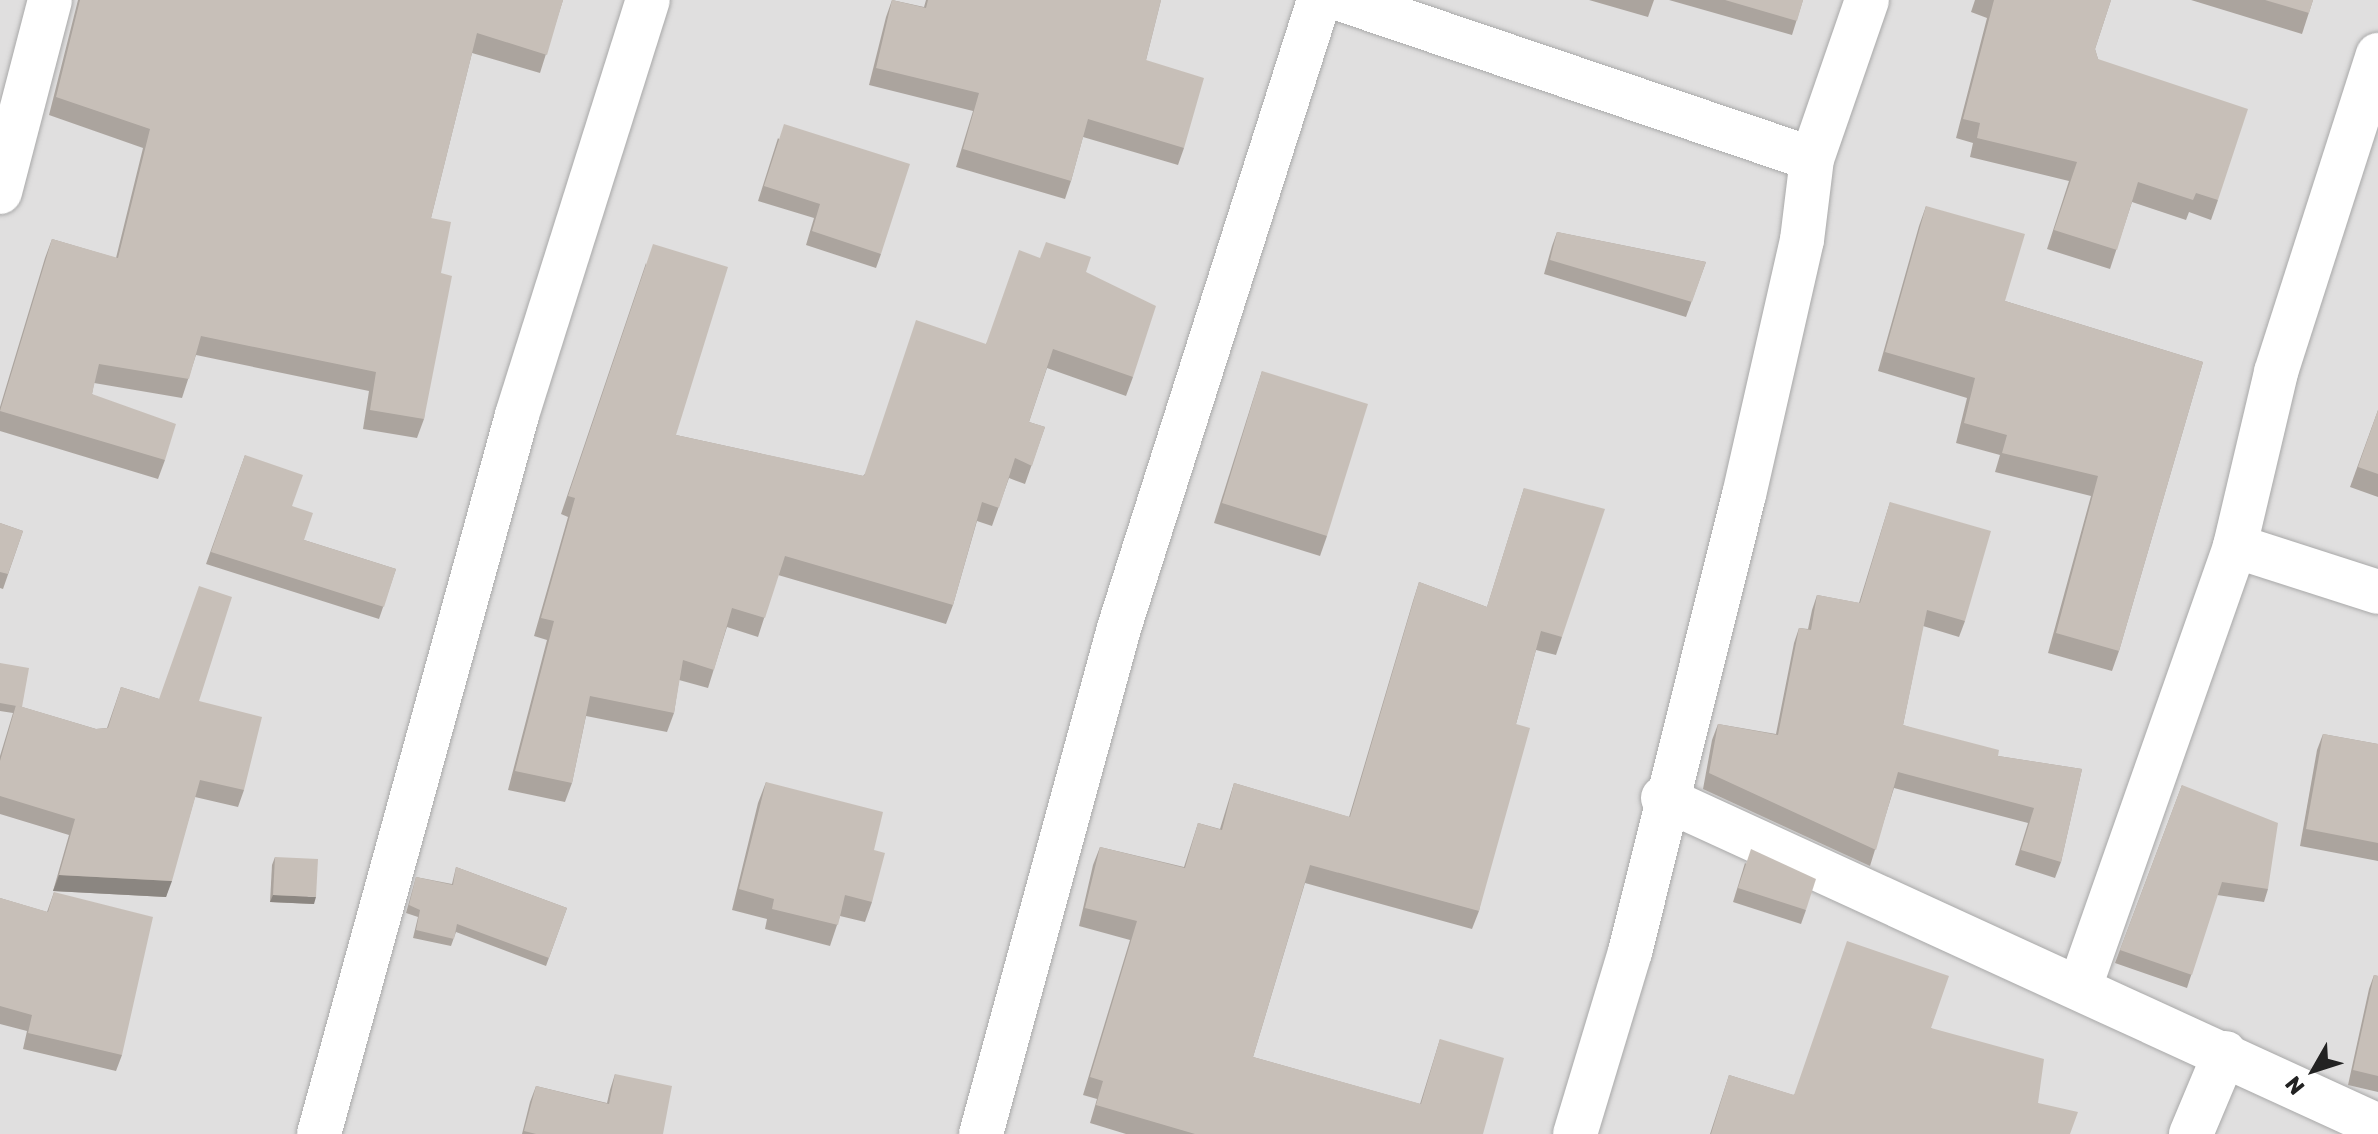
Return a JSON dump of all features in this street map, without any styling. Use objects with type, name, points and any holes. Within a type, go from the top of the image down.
[{"type":"street","points":[[0,192],[50,0]]},
{"type":"street","points":[[319,1134],[517,415],[648,0]]},
{"type":"street","points":[[981,1134],[1119,628],[1319,0]]},
{"type":"street","points":[[1343,0],[1812,159]]},
{"type":"street","points":[[1575,1134],[1630,952],[1663,798],[1744,495],[1802,240],[1812,159],[1867,0]]},
{"type":"street","points":[[2081,984],[2235,546],[2276,372],[2378,55]]},
{"type":"street","points":[[2235,546],[2378,592]]},
{"type":"street","points":[[1663,798],[1926,922],[2081,984],[2378,1126]]},
{"type":"street","points":[[2191,1134],[2225,1053]]},
{"type":"shaded area","points":[[0,0],[2378,0],[2378,1134],[0,1134]]},
{"type":"building","points":[[80,0],[563,0],[547,55],[477,33],[431,218],[451,222],[441,273],[452,276],[424,419],[370,410],[376,372],[201,336],[189,379],[99,364],[92,394],[176,424],[165,460],[0,411],[52,239],[118,258],[150,129],[56,97]]},
{"type":"building","points":[[892,0],[926,8],[928,0],[1161,0],[1146,60],[1204,78],[1184,148],[1088,119],[1071,181],[963,149],[979,93],[876,68]]},
{"type":"building","points":[[1725,0],[1803,0],[1797,21]]},
{"type":"building","points":[[1994,0],[2111,0],[2095,49],[2098,59],[2248,109],[2218,200],[2196,193],[2193,200],[2138,182],[2117,250],[2054,230],[2077,162],[1977,138],[1980,123],[1963,119]]},
{"type":"building","points":[[2265,0],[2313,0],[2309,13]]},
{"type":"building","points":[[784,124],[910,164],[881,254],[812,231],[820,204],[764,186]]},
{"type":"building","points":[[1926,206],[2025,234],[2005,301],[2203,362],[2119,651],[2056,633],[2098,476],[2002,453],[2007,435],[1964,423],[1975,378],[1885,352]]},
{"type":"building","points":[[1557,232],[1706,262],[1692,302],[1550,260]]},
{"type":"building","points":[[1046,242],[1091,257],[1086,272],[1156,306],[1133,377],[1053,349],[1029,422],[1045,427],[1032,466],[1015,458],[999,508],[982,502],[953,605],[785,556],[765,618],[732,608],[714,670],[683,660],[674,713],[590,696],[572,783],[515,771],[554,621],[541,618],[575,498],[568,496],[653,244],[728,267],[676,435],[864,476],[916,320],[986,344],[1019,250],[1040,258]]},
{"type":"building","points":[[1262,371],[1368,404],[1327,536],[1222,503]]},
{"type":"building","points":[[2378,410],[2378,474],[2358,467]]},
{"type":"building","points":[[245,455],[303,475],[292,506],[313,513],[304,540],[396,569],[384,607],[211,552]]},
{"type":"building","points":[[1524,488],[1605,509],[1562,637],[1541,631],[1516,724],[1530,728],[1479,911],[1310,865],[1253,1057],[1421,1104],[1440,1039],[1504,1058],[1483,1134],[1195,1134],[1096,1105],[1103,1081],[1090,1077],[1137,921],[1085,908],[1100,847],[1185,868],[1198,823],[1222,830],[1234,783],[1350,817],[1419,582],[1487,607]]},
{"type":"building","points":[[1890,502],[1991,531],[1965,621],[1927,610],[1903,725],[1999,750],[1998,756],[2082,769],[2061,862],[2021,850],[2034,808],[1898,772],[1876,850],[1709,773],[1718,724],[1778,735],[1799,628],[1811,630],[1817,595],[1860,603]]},
{"type":"building","points":[[0,523],[23,531],[8,574],[0,572]]},
{"type":"building","points":[[199,586],[232,597],[199,701],[262,717],[244,790],[200,780],[172,881],[59,875],[75,819],[0,796],[0,761],[16,705],[96,729],[108,728],[121,687],[159,699]]},
{"type":"building","points":[[0,663],[29,668],[22,707],[0,703]]},
{"type":"building","points":[[2323,734],[2378,744],[2378,843],[2306,829]]},
{"type":"building","points":[[766,782],[883,812],[874,850],[885,853],[872,902],[845,895],[838,925],[772,909],[774,899],[739,889]]},
{"type":"building","points":[[2182,785],[2278,823],[2268,889],[2222,882],[2192,975],[2120,950]]},
{"type":"building","points":[[1751,849],[1816,879],[1806,910],[1738,888]]},
{"type":"building","points":[[275,857],[318,859],[316,897],[273,895]]},
{"type":"building","points":[[456,867],[567,908],[549,958],[457,924],[454,939],[416,930],[420,910],[409,905],[416,877],[453,885]]},
{"type":"building","points":[[54,892],[153,917],[122,1055],[28,1033],[32,1015],[0,1006],[0,898],[48,912]]},
{"type":"building","points":[[1847,941],[1949,976],[1931,1028],[2044,1059],[2038,1103],[2078,1112],[2070,1134],[1711,1134],[1729,1075],[1794,1095]]},
{"type":"building","points":[[2374,975],[2378,976],[2378,1076],[2353,1070]]},
{"type":"building","points":[[615,1074],[672,1086],[663,1134],[536,1134],[524,1131],[536,1086],[609,1104]]}]
